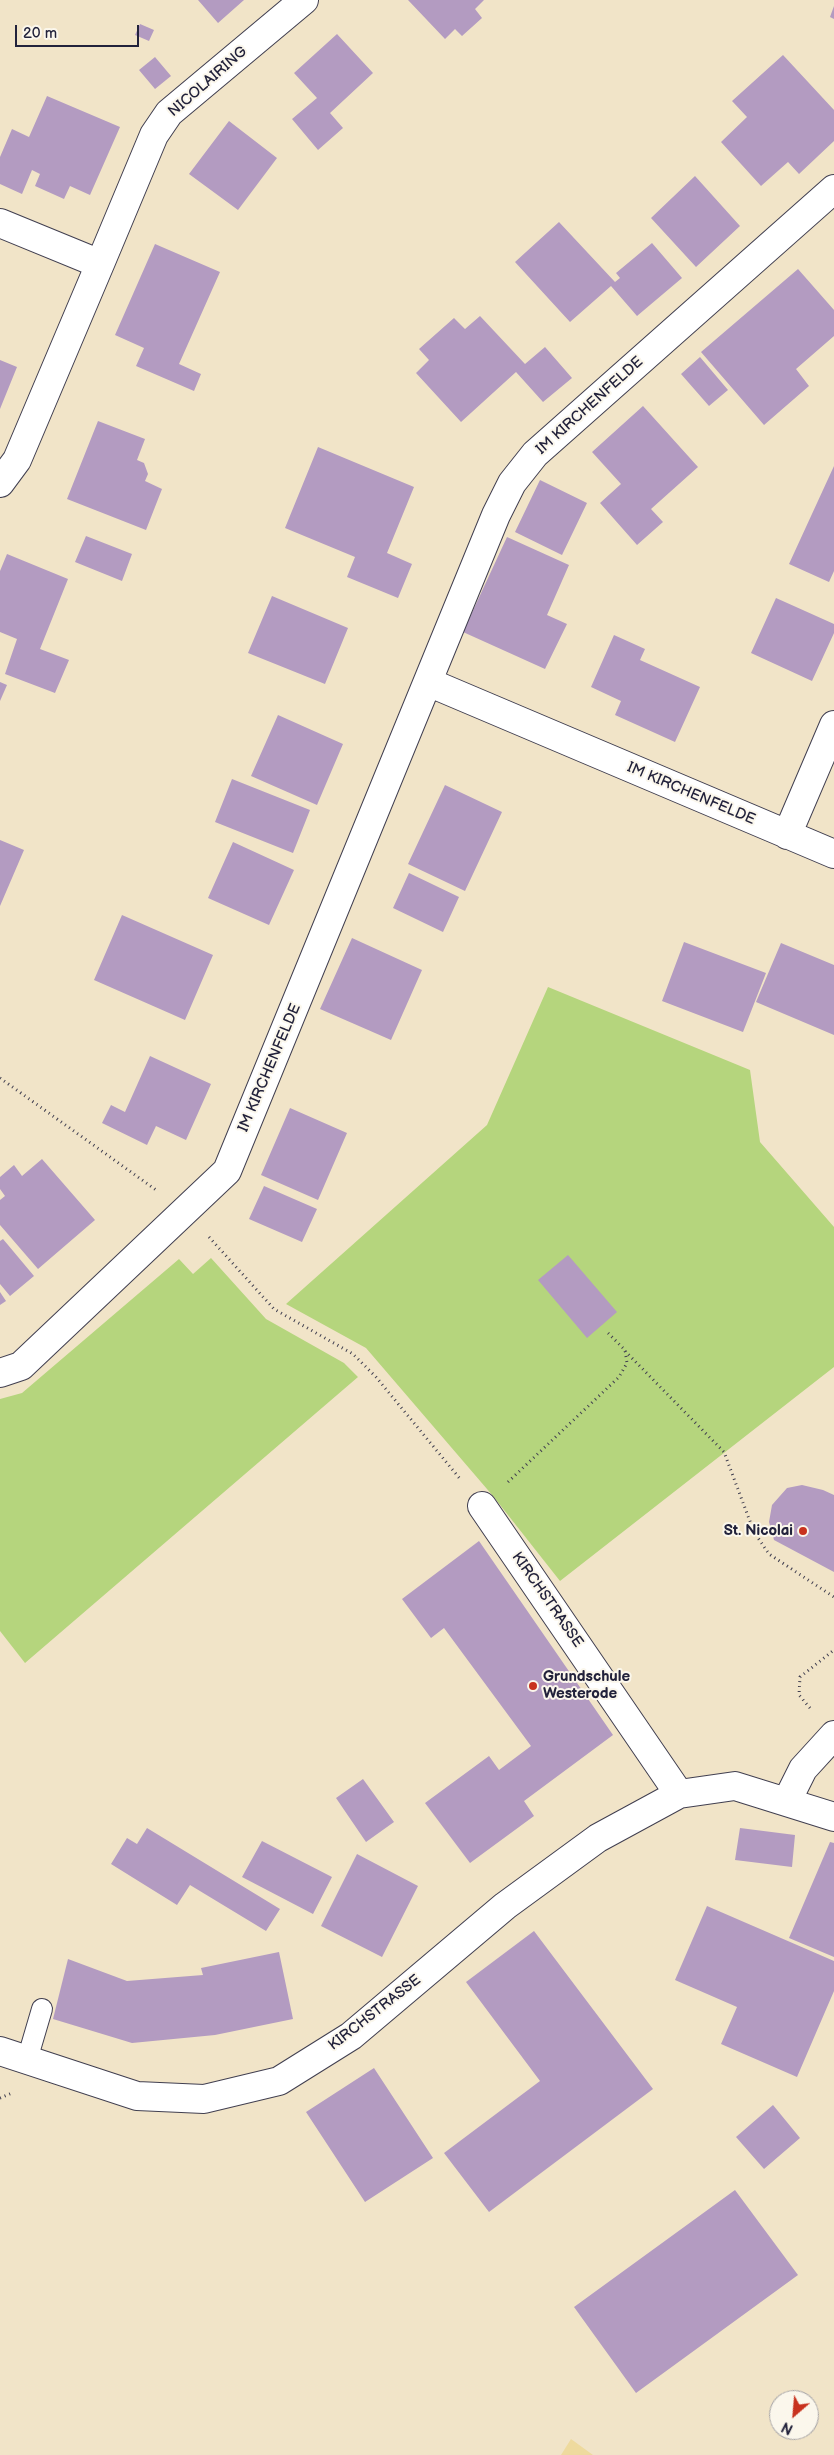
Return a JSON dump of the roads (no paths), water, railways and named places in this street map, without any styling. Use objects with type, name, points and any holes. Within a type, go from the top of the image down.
[{"type":"street","name":"NICOLAIRING","points":[[0,483],[17,460],[154,135],[169,113],[304,0]]},
{"type":"street","name":"IM KIRCHENFELDE","points":[[0,1373],[21,1366],[186,1212],[227,1171],[496,515],[512,483],[535,454],[834,189]]},
{"type":"street","points":[[0,223],[100,264]]},
{"type":"street","name":"IM KIRCHENFELDE","points":[[428,682],[834,854]]},
{"type":"street","points":[[787,835],[834,725]]},
{"type":"street","name":"KIRCHSTRASSE","points":[[482,1506],[680,1794]]},
{"type":"street","points":[[787,1801],[804,1769],[834,1735]]},
{"type":"street","name":"KIRCHSTRASSE","points":[[0,2051],[137,2096],[204,2099],[279,2081],[351,2036],[505,1906],[598,1838],[680,1794],[735,1786],[834,1817]]},
{"type":"lane","points":[[27,2060],[42,2009]]},
{"type":"place","name":"St. Nicolai","points":[[803,1531]]},
{"type":"place","name":"Grundschule Westerode","points":[[533,1686]]}]
